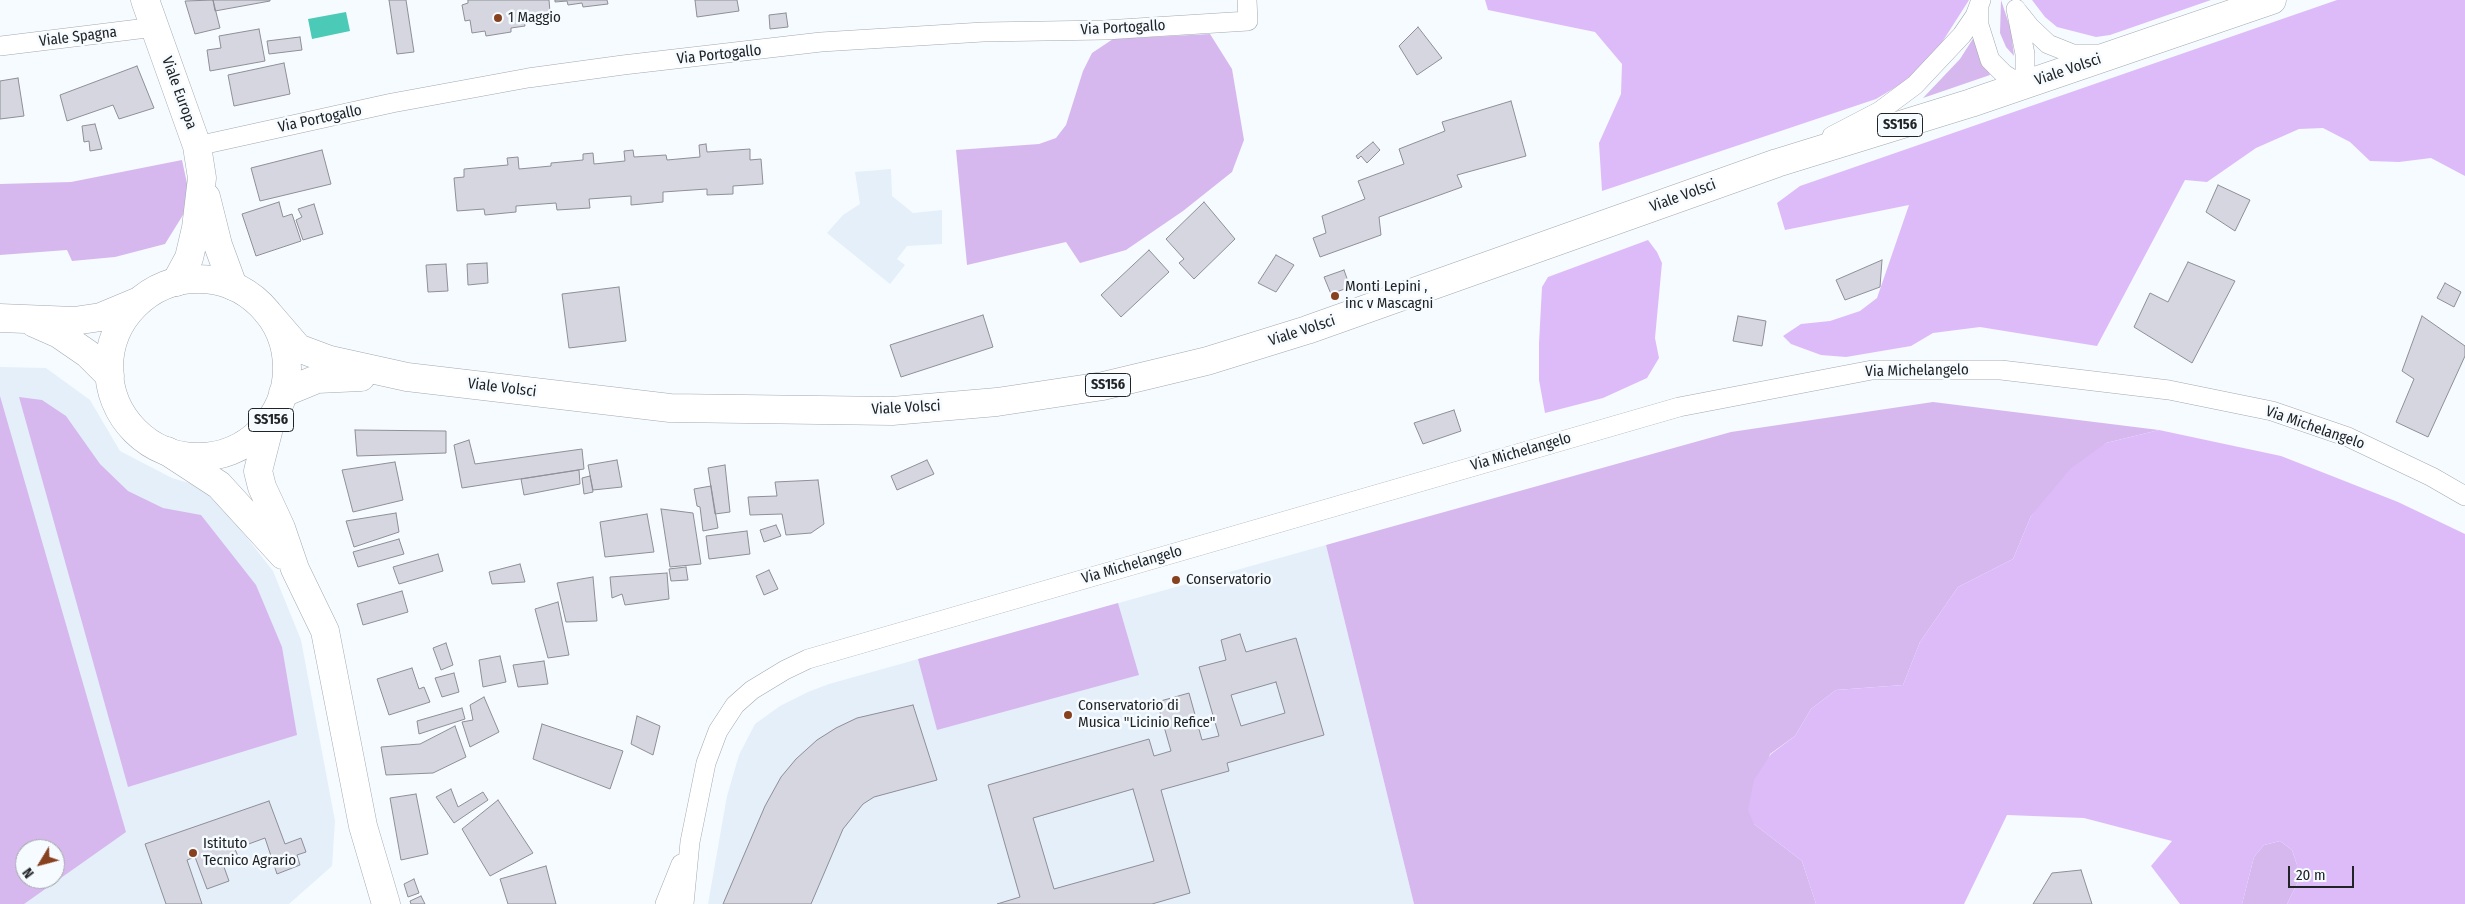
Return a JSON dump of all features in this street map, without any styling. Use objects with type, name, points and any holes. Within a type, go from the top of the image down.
[{"type":"main road","name":"Viale Europa","points":[[145,0],[197,146],[202,188]]},
{"type":"main road","name":"Viale Volsci","points":[[28,321],[74,321],[101,317],[140,300],[157,289],[176,282],[195,279],[214,280],[233,286],[251,297],[267,312],[298,348],[330,360],[407,377],[670,408],[892,411],[997,402],[1103,386],[1207,361],[1307,330],[1777,162],[2022,85],[2272,0]]},
{"type":"main road","points":[[176,282],[189,258],[202,188]]},
{"type":"main road","points":[[202,188],[218,245],[233,286]]},
{"type":"main road","name":"Viale Volsci","points":[[140,300],[126,316],[116,334],[110,355],[110,376],[115,400],[128,422],[145,439],[167,451],[185,456],[205,457],[224,453],[242,446],[271,420],[284,393],[287,372],[285,350],[279,330],[267,312]]},
{"type":"main road","name":"SS156","points":[[0,318],[28,321],[59,334],[88,354],[110,376]]},
{"type":"main road","name":"Viale Volsci","points":[[284,393],[317,379],[407,377]]},
{"type":"main road","points":[[271,420],[258,471],[262,487],[281,528],[295,569],[325,631],[370,851],[386,904]]},
{"type":"main road","points":[[167,451],[219,486],[295,569]]},
{"type":"street","name":"Via Portogallo","points":[[197,146],[392,103],[528,78],[820,42],[984,32],[1104,30],[1248,21],[1247,0]]},
{"type":"street","points":[[1980,4],[1979,25],[1990,60],[2004,74],[2022,85],[2025,72],[2025,54],[2014,4]]},
{"type":"street","points":[[1777,162],[1880,111],[1907,92],[1962,35],[1980,4]]},
{"type":"street","points":[[2014,4],[2039,37],[2060,50],[2087,55],[2123,51]]},
{"type":"street","name":"Viale Spagna","points":[[0,46],[155,28]]},
{"type":"street","name":"Via Michelangelo","points":[[684,904],[690,842],[706,763],[718,731],[735,705],[752,690],[768,679],[808,659],[1679,407],[1872,370],[2001,370],[2169,390],[2272,411],[2348,436],[2432,476],[2465,496]]},
{"type":"street","name":"Via Michelangelo","points":[[665,904],[690,842]]},
{"type":"shaded area","points":[[1485,0],[1969,0],[1939,47],[1911,78],[1876,99],[1602,191],[1599,143],[1621,94],[1622,64],[1595,32],[1488,10]]},
{"type":"shaded area","points":[[2001,0],[2011,30],[2014,56],[2006,47],[2000,33]]},
{"type":"shaded area","points":[[2032,0],[2211,0],[2110,35],[2096,37],[2057,27],[2045,17]]},
{"type":"shaded area","points":[[2337,0],[2465,0],[2465,176],[2431,158],[2399,162],[2370,161],[2350,142],[2323,128],[2299,129],[2256,148],[2207,182],[2185,180],[2097,346],[1980,327],[1933,333],[1911,346],[1846,357],[1821,355],[1791,344],[1783,336],[1801,324],[1830,321],[1860,311],[1877,298],[1909,205],[1785,230],[1777,203],[1800,186]]},
{"type":"shaded area","points":[[346,12],[350,31],[312,39],[308,19]]},
{"type":"shaded area","points":[[1210,34],[1232,69],[1244,140],[1232,172],[1183,211],[1126,250],[1080,263],[1066,242],[967,265],[956,150],[1039,144],[1056,138],[1066,125],[1083,71],[1092,53],[1113,39]]},
{"type":"shaded area","points":[[1976,34],[1990,75],[1923,98],[1960,59]]},
{"type":"shaded area","points":[[182,160],[191,202],[165,244],[115,257],[72,261],[67,250],[0,255],[0,184],[71,182]]},
{"type":"shaded area","points":[[891,169],[892,196],[913,213],[942,210],[942,244],[907,246],[897,259],[905,265],[890,284],[827,233],[843,215],[860,204],[855,172]]},
{"type":"shaded area","points":[[1648,240],[1662,263],[1655,338],[1659,358],[1647,378],[1603,398],[1545,413],[1539,380],[1542,287],[1548,277]]},
{"type":"shaded area","points":[[0,367],[46,368],[90,400],[120,451],[172,478],[196,485],[219,502],[273,571],[301,640],[335,821],[332,866],[289,904],[0,904]]},
{"type":"shaded area","points":[[0,396],[126,832],[65,875],[65,839],[15,839],[15,889],[45,889],[24,904],[0,904]]},
{"type":"shaded area","points":[[19,397],[42,400],[66,416],[100,464],[128,491],[163,508],[201,515],[256,585],[282,647],[297,735],[128,787]]},
{"type":"shaded area","points":[[1933,402],[2159,430],[2106,443],[2031,516],[2013,559],[1958,587],[1920,642],[1903,685],[1836,690],[1811,709],[1795,736],[1770,754],[1754,824],[1802,861],[1816,904],[1414,904],[1326,545],[1731,432]]},
{"type":"shaded area","points":[[2159,430],[2281,456],[2398,502],[2465,534],[2465,904],[2287,904],[2298,882],[2297,865],[2292,850],[2280,841],[2264,845],[2254,857],[2242,904],[2180,904],[2151,866],[2172,841],[2084,818],[2007,815],[1964,904],[1816,904],[1802,861],[1754,824],[1748,810],[1754,780],[1771,754],[1795,736],[1811,709],[1836,690],[1903,685],[1920,642],[1958,587],[2013,559],[2031,516],[2070,469],[2106,443]]},
{"type":"shaded area","name":"Conservatorio di Musica \"Licinio Refice\"","points":[[1326,545],[1414,904],[708,904],[727,796],[739,755],[755,724],[780,706],[829,684]]},
{"type":"shaded area","points":[[1118,603],[1139,675],[937,730],[918,659]]},
{"type":"shaded area","points":[[2280,841],[2292,850],[2297,865],[2298,882],[2287,904],[2242,904],[2254,857],[2264,845]]},
{"type":"building","points":[[213,0],[220,28],[195,34],[185,1]]},
{"type":"building","points":[[213,0],[270,0],[270,1],[215,11]]},
{"type":"building","points":[[389,0],[406,0],[414,52],[397,54]]},
{"type":"building","name":"1 Maggio","points":[[468,0],[549,0],[550,12],[524,19],[525,26],[511,28],[511,32],[486,36],[485,31],[472,33],[470,20],[465,21],[462,5],[468,3]]},
{"type":"building","name":"1 Maggio","points":[[555,0],[607,0],[608,4],[583,7],[582,3],[568,5],[567,1],[555,2]]},
{"type":"building","points":[[695,0],[737,0],[739,11],[697,17]]},
{"type":"building","points":[[786,13],[788,27],[770,29],[769,15]]},
{"type":"building","points":[[1418,27],[1442,58],[1417,75],[1399,46]]},
{"type":"building","points":[[259,29],[265,61],[210,71],[207,50],[221,48],[219,36]]},
{"type":"building","points":[[300,37],[302,50],[269,54],[267,41]]},
{"type":"building","points":[[284,63],[290,94],[234,106],[228,75]]},
{"type":"building","points":[[137,66],[154,108],[119,119],[113,105],[67,121],[60,95]]},
{"type":"building","points":[[18,78],[24,116],[0,119],[0,81]]},
{"type":"building","points":[[1511,101],[1526,156],[1457,175],[1462,187],[1379,217],[1381,235],[1320,257],[1313,238],[1326,233],[1322,216],[1365,199],[1358,181],[1404,164],[1399,149],[1445,131],[1442,122]]},
{"type":"building","points":[[95,124],[102,149],[90,151],[89,141],[84,142],[82,126]]},
{"type":"building","points":[[1373,142],[1380,150],[1367,163],[1361,156],[1358,159],[1356,156]]},
{"type":"building","points":[[706,144],[707,152],[750,149],[750,160],[761,159],[763,184],[733,186],[733,194],[707,195],[707,189],[663,192],[663,202],[631,205],[631,196],[589,199],[590,208],[557,210],[556,203],[516,206],[516,212],[485,215],[484,209],[457,211],[454,178],[464,177],[464,169],[508,165],[507,158],[518,157],[519,169],[551,166],[551,163],[583,160],[583,154],[593,153],[594,164],[625,161],[624,151],[633,150],[634,157],[666,155],[667,160],[700,157],[699,145]]},
{"type":"building","points":[[322,150],[331,184],[260,201],[251,168]]},
{"type":"building","points":[[2218,185],[2250,200],[2235,231],[2206,212]]},
{"type":"building","points":[[279,202],[283,217],[292,214],[301,241],[256,256],[242,214]]},
{"type":"building","points":[[1204,202],[1235,239],[1194,279],[1179,263],[1184,259],[1166,239]]},
{"type":"building","points":[[314,204],[323,234],[303,240],[296,220],[302,217],[298,209]]},
{"type":"building","points":[[1149,250],[1169,272],[1121,317],[1101,295]]},
{"type":"building","points":[[1276,255],[1294,265],[1276,292],[1258,283]]},
{"type":"building","points":[[1882,260],[1880,287],[1845,300],[1836,280]]},
{"type":"building","points":[[2188,262],[2235,281],[2192,363],[2134,327],[2150,293],[2168,302]]},
{"type":"building","points":[[487,263],[488,283],[468,285],[467,264]]},
{"type":"building","points":[[446,264],[448,291],[428,292],[426,265]]},
{"type":"building","points":[[1344,270],[1350,287],[1331,294],[1324,277]]},
{"type":"building","points":[[2445,283],[2461,292],[2454,307],[2437,298]]},
{"type":"building","points":[[619,287],[626,341],[569,348],[562,294]]},
{"type":"building","points":[[983,315],[993,347],[901,377],[890,345]]},
{"type":"building","points":[[1738,316],[1766,321],[1762,346],[1733,341]]},
{"type":"building","points":[[2422,316],[2465,346],[2465,356],[2428,437],[2396,422],[2414,379],[2402,371]]},
{"type":"building","points":[[1454,410],[1461,431],[1423,444],[1414,423]]},
{"type":"building","points":[[355,430],[446,431],[446,453],[357,456]]},
{"type":"building","points":[[469,440],[475,464],[582,449],[584,469],[462,488],[454,445]]},
{"type":"building","points":[[617,460],[622,487],[593,490],[588,465]]},
{"type":"building","points":[[927,460],[934,474],[897,490],[891,476]]},
{"type":"building","points":[[395,462],[403,500],[353,512],[342,470]]},
{"type":"building","points":[[725,465],[730,512],[715,514],[708,468]]},
{"type":"building","points":[[579,470],[580,484],[524,495],[521,479]]},
{"type":"building","points":[[590,476],[593,492],[584,494],[582,478]]},
{"type":"building","points":[[818,480],[824,524],[811,533],[786,535],[782,514],[750,515],[748,497],[777,496],[775,482]]},
{"type":"building","points":[[711,486],[718,528],[703,531],[700,507],[697,506],[694,489]]},
{"type":"building","points":[[661,509],[693,513],[701,564],[670,567]]},
{"type":"building","points":[[396,513],[399,532],[354,547],[346,521]]},
{"type":"building","points":[[647,514],[654,552],[605,557],[600,522]]},
{"type":"building","points":[[776,525],[781,536],[764,542],[760,530]]},
{"type":"building","points":[[747,531],[750,554],[709,559],[706,536]]},
{"type":"building","points":[[399,539],[404,554],[358,567],[353,552]]},
{"type":"building","points":[[438,554],[443,571],[399,584],[393,567]]},
{"type":"building","points":[[520,564],[525,582],[492,584],[489,572]]},
{"type":"building","points":[[686,567],[688,580],[671,581],[669,569]]},
{"type":"building","points":[[769,570],[778,589],[764,595],[756,576]]},
{"type":"building","points":[[667,573],[669,599],[625,605],[622,594],[612,598],[610,577]]},
{"type":"building","points":[[593,577],[597,621],[566,622],[557,583]]},
{"type":"building","points":[[402,591],[408,612],[363,625],[357,604]]},
{"type":"building","points":[[558,602],[569,655],[548,658],[535,609]]},
{"type":"building","points":[[1240,634],[1246,652],[1296,638],[1324,735],[1227,763],[1229,771],[1161,790],[1190,893],[1152,904],[997,904],[1020,897],[988,785],[1149,739],[1154,756],[1171,751],[1157,702],[1189,693],[1202,740],[1219,736],[1199,667],[1226,660],[1221,640]],"holes":[[[1276,682],[1285,713],[1241,726],[1231,695]],[[1133,789],[1154,861],[1054,889],[1033,818]]]},
{"type":"building","points":[[446,643],[453,665],[441,670],[433,648]]},
{"type":"building","points":[[500,656],[506,682],[483,687],[479,660]]},
{"type":"building","points":[[544,661],[548,684],[518,687],[513,665]]},
{"type":"building","points":[[412,668],[419,689],[424,687],[430,702],[389,715],[377,679]]},
{"type":"building","points":[[454,673],[459,692],[442,697],[435,678]]},
{"type":"building","points":[[484,697],[499,732],[470,747],[462,722],[473,720],[470,705]]},
{"type":"building","points":[[913,705],[937,780],[874,797],[863,804],[843,829],[811,904],[723,904],[765,806],[781,777],[796,759],[817,740],[857,718]]},
{"type":"building","points":[[462,708],[465,719],[419,734],[417,721]]},
{"type":"building","points":[[637,716],[660,726],[653,755],[631,744]]},
{"type":"building","points":[[542,724],[623,751],[610,789],[533,759]]},
{"type":"building","points":[[455,726],[466,757],[433,773],[386,775],[381,747],[420,744]]},
{"type":"building","points":[[451,789],[458,807],[483,792],[488,800],[454,823],[436,797]]},
{"type":"building","points":[[416,794],[428,854],[401,860],[390,798]]},
{"type":"building","points":[[498,800],[533,853],[490,876],[462,829]]},
{"type":"building","name":"Istituto Tecnico Agrario","points":[[269,801],[285,844],[301,838],[306,852],[297,855],[300,865],[277,874],[265,838],[235,849],[240,861],[224,867],[229,881],[207,889],[195,857],[187,860],[202,904],[166,904],[145,844]]},
{"type":"building","points":[[546,866],[556,904],[508,904],[500,879]]},
{"type":"building","points":[[2081,870],[2092,904],[2033,904],[2052,873]]},
{"type":"building","points":[[414,879],[419,893],[408,897],[404,884]]},
{"type":"building","points":[[421,896],[425,904],[411,904],[410,901]]},
{"type":"place","name":"1 Maggio","points":[[498,18]]},
{"type":"place","name":"Monti Lepini , inc v Mascagni","points":[[1335,296]]},
{"type":"place","name":"Conservatorio","points":[[1176,580]]},
{"type":"place","name":"Conservatorio di Musica \"Licinio Refice\"","points":[[1068,715]]},
{"type":"place","name":"Istituto Tecnico Agrario","points":[[193,853]]}]
